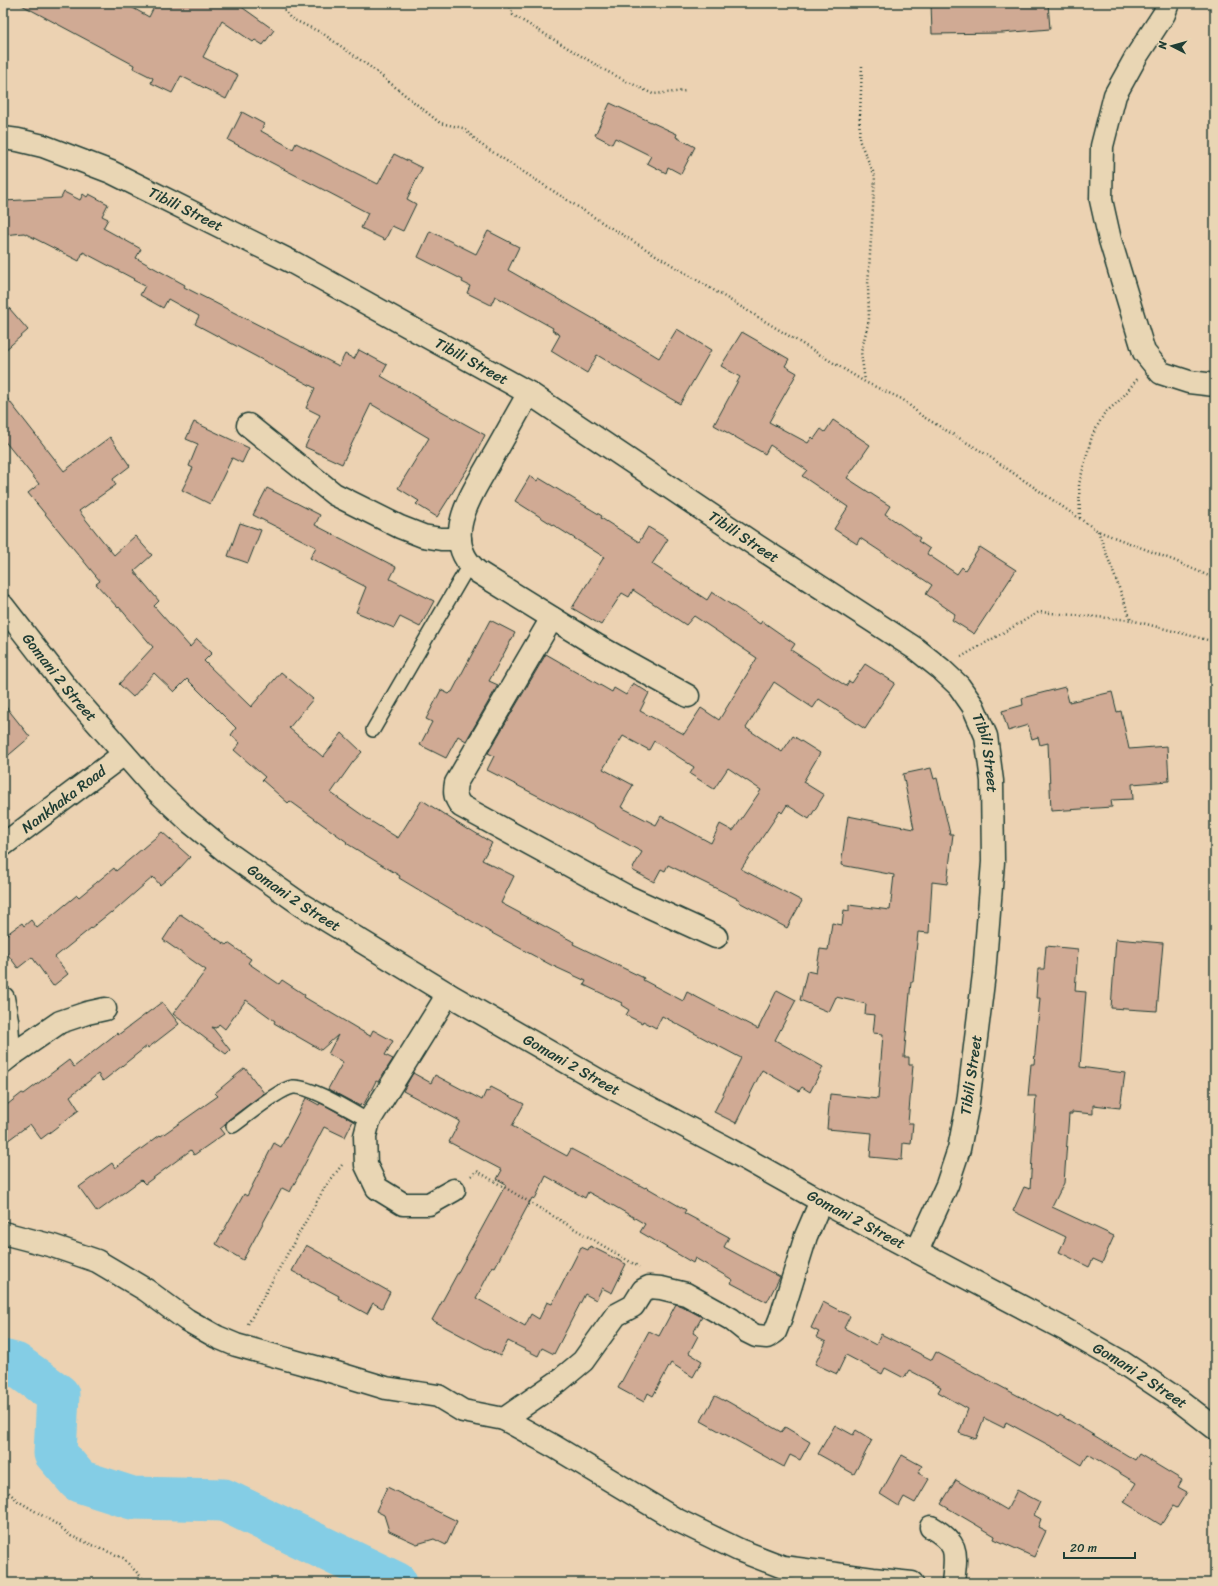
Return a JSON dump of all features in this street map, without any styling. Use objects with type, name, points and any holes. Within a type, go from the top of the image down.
[{"type":"street","points":[[1168,3],[1164,14],[1136,57],[1115,95],[1102,146],[1101,200],[1110,240],[1144,352],[1161,373],[1189,382],[1215,385]]},
{"type":"street","name":"Tibili Street","points":[[3,138],[43,146],[111,172],[294,263],[529,393],[758,546],[916,649],[941,668],[959,686],[973,706],[986,736],[992,782],[993,862],[984,974],[968,1103],[962,1134],[959,1149],[947,1185],[917,1251]]},
{"type":"street","points":[[529,393],[465,506],[460,529],[460,539],[461,549],[469,565],[596,645],[688,696]]},
{"type":"street","points":[[248,425],[334,494],[400,527],[423,536],[441,539],[460,539]]},
{"type":"street","name":"Gomani 2 Street","points":[[3,606],[69,692],[157,791],[190,822],[228,853],[302,905],[448,994],[605,1084],[730,1150],[821,1201],[1064,1329],[1120,1361],[1180,1401],[1215,1428]]},
{"type":"street","points":[[552,618],[456,783],[454,791],[456,799],[461,806],[626,896],[716,937]]},
{"type":"street","name":"Nankhaka Road","points":[[3,845],[124,754]]},
{"type":"street","points":[[448,994],[369,1121],[365,1136],[366,1165],[377,1188],[403,1204],[429,1204],[454,1190]]},
{"type":"street","points":[[3,998],[7,1020],[6,1059]]},
{"type":"street","points":[[6,1059],[60,1022],[105,1008]]},
{"type":"street","points":[[504,1419],[559,1381],[584,1361],[616,1315],[633,1306],[643,1290],[649,1287],[661,1288],[686,1294],[726,1315],[746,1331],[756,1336],[767,1337],[775,1332],[806,1236],[821,1201]]},
{"type":"street","points":[[3,1233],[52,1246],[97,1261],[146,1290],[187,1320],[217,1337],[236,1345],[386,1388],[438,1396],[463,1411],[504,1419],[555,1447],[675,1518],[747,1553],[782,1567],[912,1583]]},
{"type":"street","points":[[931,1527],[940,1532],[954,1546],[955,1558],[953,1583]]},
{"type":"lane","points":[[373,730],[469,565]]},
{"type":"lane","points":[[233,1126],[280,1093],[293,1087],[306,1088],[369,1121]]},
{"type":"path","points":[[280,3],[290,18],[322,33],[369,66],[440,123],[463,128],[480,144],[596,218],[865,382],[902,399],[922,416],[981,451],[1098,531],[1173,560],[1211,577],[1215,582]]},
{"type":"path","points":[[509,3],[513,15],[614,75],[653,94],[686,91]]},
{"type":"path","points":[[862,66],[859,140],[875,176],[868,285],[869,320],[861,352],[865,382]]},
{"type":"path","points":[[1080,518],[1079,484],[1092,436],[1104,414],[1122,398],[1137,379],[1144,352]]},
{"type":"path","points":[[1098,531],[1131,620]]},
{"type":"path","points":[[941,668],[1039,612],[1131,620],[1215,642]]},
{"type":"path","points":[[236,1345],[325,1187],[342,1164]]},
{"type":"path","points":[[454,1190],[477,1172],[646,1271]]},
{"type":"path","points":[[3,1488],[18,1502],[58,1526],[71,1536],[123,1558],[147,1583]]},
{"type":"building","points":[[18,3],[124,3],[149,17],[156,3],[236,3],[274,30],[263,45],[255,40],[253,42],[222,21],[203,57],[238,75],[226,99],[181,76],[172,93],[151,83],[153,78],[133,68],[134,65]]},
{"type":"building","points":[[931,3],[1048,3],[1050,29],[1002,33],[932,34]]},
{"type":"building","points":[[610,103],[677,134],[676,137],[695,147],[681,174],[668,167],[666,173],[647,163],[651,156],[615,138],[612,144],[595,135]]},
{"type":"building","points":[[242,112],[264,124],[261,131],[293,149],[296,143],[378,184],[394,154],[422,168],[407,199],[416,204],[403,231],[392,226],[385,240],[361,228],[368,213],[228,140]]},
{"type":"building","points":[[64,192],[80,200],[83,194],[87,197],[89,194],[108,204],[102,216],[108,219],[103,228],[141,249],[136,258],[185,285],[184,287],[339,366],[345,354],[354,359],[359,350],[387,365],[381,376],[485,435],[470,465],[437,517],[416,504],[419,501],[398,488],[429,438],[371,404],[342,464],[305,447],[320,415],[306,408],[315,388],[195,324],[199,316],[168,299],[163,308],[140,295],[145,286],[83,252],[79,261],[24,233],[3,235],[3,201],[61,198]]},
{"type":"building","points":[[430,231],[476,254],[488,231],[519,247],[508,270],[659,358],[677,329],[711,350],[680,404],[597,355],[587,373],[551,351],[560,335],[552,330],[553,328],[495,296],[491,305],[467,293],[470,286],[462,282],[463,280],[418,257]]},
{"type":"building","points":[[3,301],[28,330],[3,352]]},
{"type":"building","points":[[742,332],[789,359],[785,366],[797,373],[769,422],[808,443],[812,437],[814,439],[821,429],[825,432],[833,420],[870,445],[847,478],[890,506],[885,514],[920,538],[918,541],[930,549],[927,554],[957,574],[962,567],[965,570],[980,547],[1016,570],[974,634],[952,620],[955,614],[926,594],[932,585],[860,538],[857,544],[834,529],[848,507],[802,476],[807,470],[770,445],[765,454],[714,425],[740,377],[721,366]]},
{"type":"building","points":[[3,393],[64,471],[110,437],[130,466],[113,479],[116,485],[79,511],[114,555],[135,536],[152,555],[134,571],[159,601],[154,606],[190,647],[197,639],[212,653],[204,661],[251,707],[281,672],[313,699],[289,728],[323,757],[342,733],[362,752],[331,793],[369,820],[398,838],[422,800],[468,830],[469,829],[492,843],[482,860],[514,876],[501,903],[574,942],[573,944],[644,978],[643,980],[683,1001],[687,992],[758,1029],[777,990],[796,1000],[775,1040],[823,1067],[810,1092],[802,1087],[799,1091],[762,1070],[736,1123],[714,1112],[741,1058],[662,1016],[656,1028],[643,1021],[642,1023],[626,1015],[629,1010],[621,1005],[622,1003],[584,985],[586,981],[551,965],[488,931],[399,878],[400,876],[346,843],[347,842],[290,801],[288,803],[262,780],[265,777],[234,750],[240,743],[231,735],[236,728],[187,679],[174,692],[154,673],[133,697],[119,684],[153,647],[119,607],[118,608],[96,584],[100,581],[28,493],[39,484],[3,439]]},
{"type":"building","points":[[194,422],[249,448],[242,463],[232,458],[210,504],[182,490],[193,468],[189,466],[198,444],[186,439]]},
{"type":"building","points":[[530,476],[537,481],[539,478],[602,516],[601,518],[639,542],[648,527],[668,539],[652,564],[707,600],[712,592],[760,624],[762,621],[795,644],[791,650],[846,686],[849,681],[852,683],[865,664],[895,683],[865,729],[819,699],[813,708],[774,682],[746,728],[782,752],[793,736],[820,753],[803,782],[824,795],[809,819],[787,805],[782,813],[780,811],[741,869],[802,901],[787,928],[739,902],[740,900],[668,865],[665,871],[661,869],[654,882],[632,870],[642,852],[487,770],[494,756],[488,753],[546,654],[612,692],[614,688],[626,695],[633,683],[649,693],[640,711],[684,734],[701,708],[719,720],[757,658],[694,616],[686,625],[633,590],[629,597],[622,593],[601,625],[572,608],[604,557],[515,501]],"holes":[[[623,736],[649,750],[654,741],[694,767],[690,774],[714,789],[728,768],[761,790],[733,831],[720,824],[711,843],[661,816],[656,825],[621,807],[633,785],[603,769]]]},
{"type":"building","points":[[267,488],[320,515],[315,525],[396,567],[390,579],[434,601],[420,627],[400,617],[394,628],[356,612],[366,587],[310,558],[316,547],[253,515]]},
{"type":"building","points":[[240,523],[261,530],[248,563],[228,556]]},
{"type":"building","points":[[490,620],[515,633],[489,681],[498,685],[466,741],[458,736],[446,758],[420,745],[432,722],[426,719],[441,690],[449,694],[452,692]]},
{"type":"building","points":[[1065,687],[1069,702],[1112,692],[1117,712],[1121,711],[1129,749],[1167,746],[1169,781],[1132,784],[1133,799],[1111,800],[1112,807],[1051,811],[1048,743],[1040,745],[1038,737],[1032,739],[1028,725],[1008,731],[1002,711],[1023,705],[1022,698]]},
{"type":"building","points":[[3,703],[30,737],[3,760]]},
{"type":"building","points":[[931,768],[934,779],[937,778],[950,834],[953,834],[947,884],[932,882],[929,933],[918,932],[913,982],[911,982],[904,1057],[909,1057],[909,1065],[913,1065],[908,1123],[913,1123],[911,1144],[903,1143],[902,1160],[870,1157],[872,1133],[827,1129],[830,1094],[878,1099],[883,1034],[873,1033],[875,1015],[865,1014],[866,1004],[836,997],[829,1012],[800,1000],[807,971],[816,973],[820,949],[828,950],[832,923],[842,925],[844,910],[849,911],[849,905],[890,910],[894,875],[841,865],[848,816],[914,829],[903,774]]},
{"type":"building","points":[[162,832],[190,857],[180,868],[160,885],[153,877],[112,913],[111,912],[55,957],[68,974],[53,986],[32,957],[18,968],[3,948],[3,937],[22,923],[24,926],[31,920],[37,928],[77,895],[79,897],[114,868],[116,871]]},
{"type":"building","points":[[180,914],[226,945],[228,943],[251,959],[248,963],[279,984],[282,980],[305,995],[304,997],[370,1036],[373,1030],[393,1041],[385,1055],[393,1059],[378,1082],[376,1081],[363,1106],[361,1104],[360,1106],[328,1089],[343,1062],[328,1054],[338,1035],[321,1050],[274,1023],[275,1021],[246,1000],[225,1029],[219,1024],[216,1028],[212,1027],[230,1050],[226,1054],[173,1014],[206,970],[163,940]]},
{"type":"building","points":[[1116,939],[1163,943],[1157,1011],[1111,1008]]},
{"type":"building","points":[[1046,946],[1078,949],[1075,991],[1086,992],[1080,1067],[1125,1073],[1120,1108],[1093,1105],[1093,1114],[1072,1112],[1072,1114],[1069,1114],[1064,1183],[1052,1207],[1114,1236],[1102,1263],[1093,1259],[1089,1267],[1059,1252],[1066,1237],[1013,1211],[1024,1187],[1030,1189],[1036,1096],[1028,1096],[1031,1064],[1034,1064],[1040,998],[1036,998],[1038,969],[1044,969]]},
{"type":"building","points":[[162,1002],[179,1024],[148,1048],[147,1046],[103,1081],[98,1074],[70,1096],[79,1110],[41,1139],[30,1124],[3,1144],[3,1108],[69,1060],[74,1067],[117,1033],[118,1035]]},
{"type":"building","points":[[245,1068],[264,1093],[228,1120],[220,1129],[224,1134],[194,1155],[191,1150],[145,1184],[141,1180],[97,1212],[79,1187],[112,1163],[115,1168],[160,1135],[161,1136],[218,1096],[215,1093]]},
{"type":"building","points":[[413,1073],[431,1083],[435,1075],[482,1100],[486,1091],[488,1092],[491,1087],[524,1104],[512,1126],[567,1156],[571,1149],[645,1188],[646,1187],[686,1210],[684,1213],[729,1237],[724,1247],[780,1277],[767,1302],[731,1283],[733,1280],[695,1258],[693,1263],[640,1232],[645,1224],[614,1206],[588,1192],[585,1198],[546,1176],[535,1199],[532,1198],[495,1267],[493,1266],[476,1298],[525,1326],[531,1314],[539,1319],[547,1302],[552,1304],[581,1247],[588,1250],[590,1246],[626,1264],[612,1293],[602,1288],[596,1300],[585,1294],[554,1354],[542,1348],[538,1356],[508,1341],[500,1356],[432,1320],[506,1184],[497,1179],[502,1170],[449,1142],[460,1121],[403,1091]]},
{"type":"building","points":[[306,1098],[319,1105],[320,1103],[353,1121],[345,1137],[324,1127],[290,1192],[282,1188],[243,1260],[216,1244],[244,1194],[247,1196],[274,1143],[281,1147]]},
{"type":"building","points":[[306,1245],[390,1292],[382,1308],[373,1303],[367,1314],[338,1298],[339,1296],[292,1271]]},
{"type":"building","points":[[823,1302],[850,1316],[844,1328],[876,1345],[881,1334],[932,1360],[936,1352],[1058,1417],[1060,1415],[1135,1460],[1139,1454],[1182,1480],[1178,1487],[1187,1492],[1177,1508],[1173,1506],[1161,1525],[1124,1502],[1136,1483],[1088,1454],[1082,1465],[1006,1422],[1004,1428],[984,1418],[976,1439],[959,1433],[968,1409],[938,1392],[941,1387],[909,1370],[904,1378],[885,1368],[882,1374],[846,1355],[837,1374],[815,1364],[826,1342],[816,1337],[819,1332],[811,1328]]},
{"type":"building","points":[[676,1304],[702,1317],[693,1333],[698,1336],[689,1353],[702,1361],[693,1377],[671,1363],[653,1396],[648,1393],[644,1402],[618,1388],[649,1331],[659,1336]]},
{"type":"building","points":[[715,1396],[725,1400],[781,1432],[785,1427],[810,1442],[800,1460],[790,1455],[784,1467],[701,1421]]},
{"type":"building","points":[[835,1425],[853,1435],[856,1430],[872,1440],[854,1474],[818,1454]]},
{"type":"building","points":[[902,1455],[922,1466],[918,1473],[929,1479],[915,1503],[904,1497],[899,1506],[880,1494]]},
{"type":"building","points":[[956,1480],[1007,1510],[1017,1490],[1040,1502],[1034,1515],[1041,1519],[1038,1527],[1046,1531],[1034,1557],[994,1539],[995,1536],[941,1504]]},
{"type":"building","points":[[387,1487],[457,1521],[446,1545],[434,1539],[417,1544],[389,1531],[384,1515],[376,1511]]},
{"type":"waterway","points":[[3,1361],[15,1364],[58,1395],[55,1453],[79,1481],[132,1498],[224,1500],[396,1583]]}]
